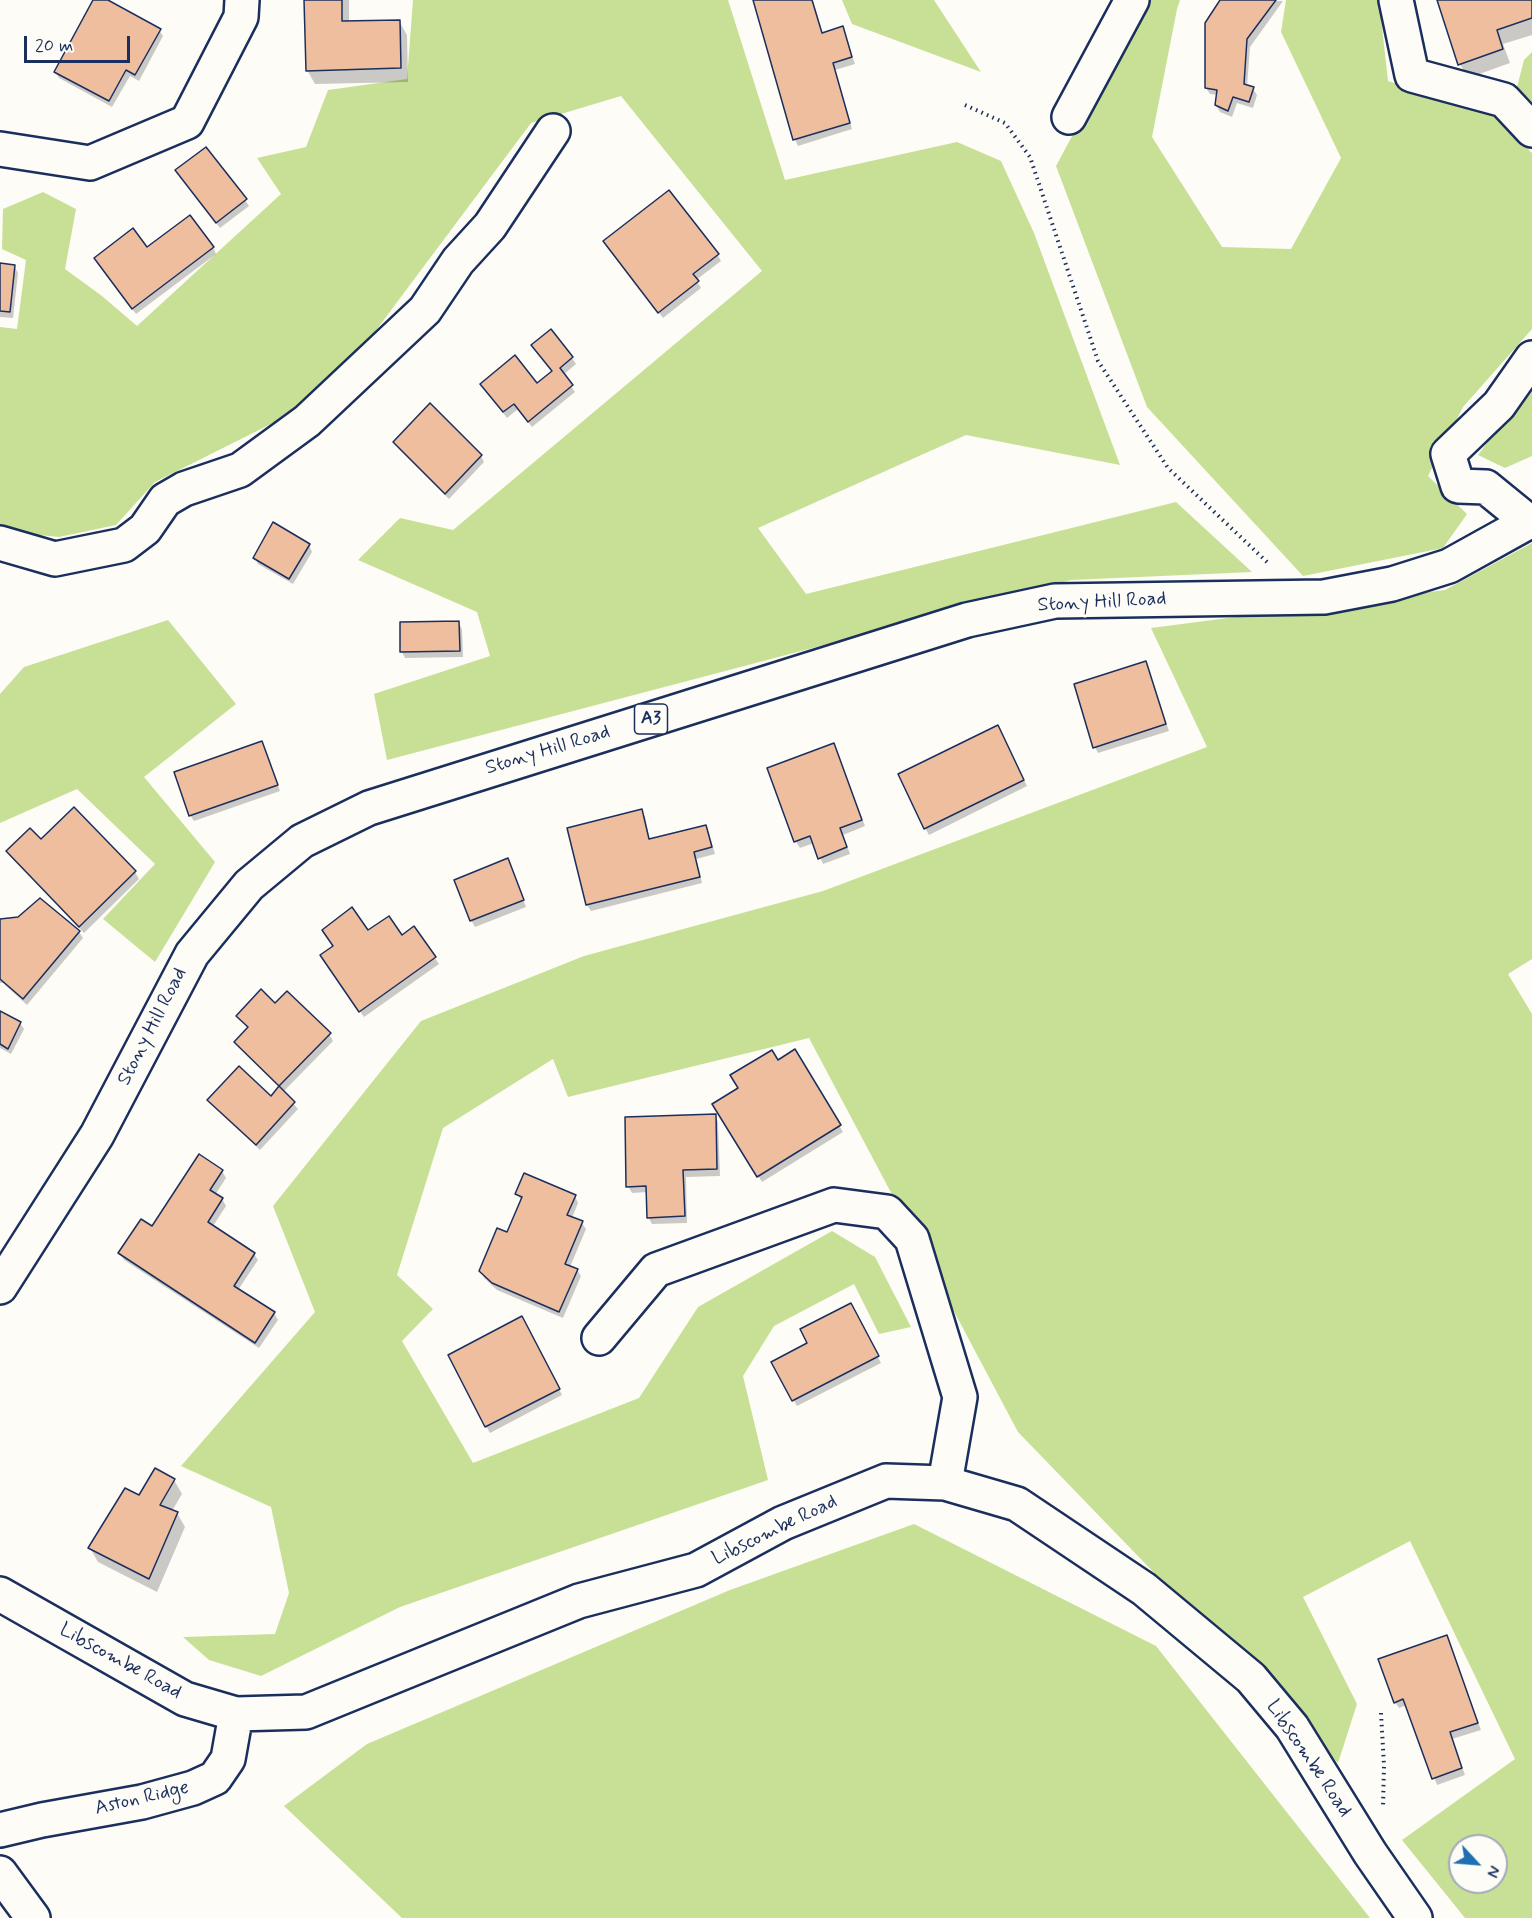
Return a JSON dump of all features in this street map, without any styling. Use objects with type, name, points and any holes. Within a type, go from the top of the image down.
[{"type":"street","points":[[0,149],[90,163],[187,122],[242,17],[242,0]]},
{"type":"street","points":[[1069,117],[1132,0]]},
{"type":"street","points":[[1396,0],[1412,75],[1504,99],[1532,130]]},
{"type":"street","points":[[0,543],[55,559],[124,545],[145,529],[165,500],[184,489],[240,470],[307,421],[425,310],[458,261],[490,226],[553,131]]},
{"type":"street","points":[[1530,521],[1486,487],[1458,486],[1448,454],[1499,405],[1532,358]]},
{"type":"street","name":"Stony Hill Road","points":[[0,1287],[97,1135],[192,954],[249,885],[302,841],[369,808],[967,620],[1055,601],[1324,597],[1392,584],[1449,566],[1530,521]]},
{"type":"street","points":[[599,1338],[656,1270],[834,1205],[887,1212],[912,1239],[960,1397],[945,1483]]},
{"type":"street","name":"Libscombe Road","points":[[0,1594],[184,1699],[236,1714],[306,1712],[579,1601],[696,1570],[783,1523],[886,1481],[945,1483],[1017,1504],[1144,1588],[1251,1678],[1292,1727],[1370,1853],[1415,1918]]},
{"type":"street","name":"Aston Ridge","points":[[0,1830],[142,1802],[193,1788],[215,1778],[228,1759],[236,1714]]},
{"type":"street","points":[[0,1873],[33,1918]]},
{"type":"path","points":[[965,105],[1005,123],[1030,157],[1098,361],[1168,468],[1303,597]]},
{"type":"path","points":[[1381,1713],[1384,1766],[1383,1812]]},
{"type":"green space","points":[[413,0],[728,0],[785,180],[957,142],[1001,161],[1034,233],[1120,465],[966,435],[758,528],[806,594],[1176,502],[1252,572],[1071,580],[387,760],[374,694],[490,656],[477,612],[358,560],[400,518],[453,530],[762,271],[621,96],[531,123],[374,333],[283,418],[155,482],[116,525],[59,537],[0,531],[0,327],[17,329],[26,260],[2,249],[3,209],[43,192],[76,209],[65,269],[137,326],[281,194],[257,158],[306,147],[328,90],[407,79]]},
{"type":"green space","points":[[842,0],[934,0],[981,72],[852,24]]},
{"type":"green space","points":[[1145,0],[1180,0],[1152,137],[1222,247],[1291,249],[1341,158],[1281,32],[1286,0],[1379,0],[1388,81],[1492,113],[1532,153],[1532,329],[1463,407],[1428,476],[1467,514],[1443,548],[1303,576],[1147,407],[1056,166]]},
{"type":"green space","points":[[1532,52],[1532,102],[1517,87],[1524,60]]},
{"type":"green space","points":[[1532,382],[1532,456],[1505,468],[1478,455]]},
{"type":"green space","points":[[1532,543],[1532,959],[1508,974],[1532,1014],[1532,1918],[1465,1918],[1402,1840],[1515,1759],[1410,1541],[1303,1597],[1357,1704],[1338,1763],[1018,1432],[809,1038],[568,1097],[553,1059],[443,1128],[397,1275],[433,1309],[402,1341],[473,1463],[639,1398],[698,1307],[832,1231],[875,1257],[911,1327],[879,1334],[854,1284],[774,1326],[743,1376],[768,1480],[400,1607],[261,1676],[209,1660],[183,1637],[275,1634],[289,1593],[271,1507],[181,1466],[315,1312],[273,1206],[421,1021],[584,956],[823,891],[1207,747],[1151,628],[1445,590]]},
{"type":"green space","points":[[168,620],[236,704],[144,777],[215,862],[155,962],[103,919],[155,864],[77,789],[0,823],[0,694],[24,667]]},
{"type":"green space","points":[[914,1524],[1156,1646],[1370,1918],[402,1918],[284,1806],[367,1744],[730,1590]]},
{"type":"building","points":[[93,0],[108,0],[161,29],[135,75],[126,70],[109,101],[54,72]]},
{"type":"building","points":[[304,0],[342,0],[342,21],[400,20],[401,68],[306,71]]},
{"type":"building","points":[[753,0],[812,0],[822,33],[843,26],[852,57],[833,63],[850,123],[793,140]]},
{"type":"building","points":[[1220,0],[1276,0],[1247,39],[1244,84],[1254,87],[1249,102],[1233,97],[1228,111],[1215,105],[1217,90],[1205,88],[1205,23]]},
{"type":"building","points":[[1437,0],[1532,0],[1532,18],[1497,30],[1503,49],[1458,65]]},
{"type":"building","points":[[206,147],[247,199],[216,223],[175,170]]},
{"type":"building","points":[[669,190],[719,254],[693,274],[699,281],[658,313],[603,241]]},
{"type":"building","points":[[190,215],[214,247],[132,309],[94,258],[133,228],[147,247]]},
{"type":"building","points":[[0,263],[15,265],[10,312],[0,311]]},
{"type":"building","points":[[551,329],[573,357],[560,368],[573,385],[528,422],[514,404],[503,412],[480,384],[515,355],[537,383],[552,371],[531,345]]},
{"type":"building","points":[[430,403],[482,455],[445,494],[393,442]]},
{"type":"building","points":[[273,522],[310,544],[289,579],[253,558]]},
{"type":"building","points":[[459,621],[460,651],[400,652],[400,622]]},
{"type":"building","points":[[1146,661],[1166,724],[1093,748],[1074,684]]},
{"type":"building","points":[[998,725],[1024,780],[924,829],[898,774]]},
{"type":"building","points":[[262,741],[278,785],[189,816],[174,772]]},
{"type":"building","points":[[834,743],[862,820],[840,828],[847,847],[818,859],[810,836],[794,842],[767,768]]},
{"type":"building","points":[[74,807],[136,871],[79,927],[6,851],[30,828],[41,839]]},
{"type":"building","points":[[642,809],[649,839],[706,825],[712,847],[694,852],[700,877],[586,905],[567,828]]},
{"type":"building","points":[[508,858],[524,900],[470,921],[454,880]]},
{"type":"building","points":[[40,898],[80,931],[23,999],[0,979],[0,919],[18,917]]},
{"type":"building","points":[[352,907],[368,930],[389,916],[402,935],[414,926],[436,957],[359,1012],[320,955],[333,946],[322,930]]},
{"type":"building","points":[[261,989],[275,1003],[287,991],[331,1033],[279,1086],[234,1042],[248,1027],[236,1016]]},
{"type":"building","points":[[0,1011],[21,1022],[8,1049],[0,1044]]},
{"type":"building","points":[[795,1049],[841,1125],[757,1177],[712,1104],[738,1088],[730,1075],[772,1050],[778,1060]]},
{"type":"building","points":[[239,1066],[271,1096],[279,1086],[295,1102],[256,1145],[207,1100]]},
{"type":"building","points":[[716,1114],[717,1169],[683,1170],[685,1216],[647,1218],[646,1186],[626,1187],[625,1117]]},
{"type":"building","points":[[199,1154],[223,1170],[210,1190],[223,1198],[208,1222],[255,1253],[234,1286],[275,1312],[255,1343],[118,1253],[141,1219],[152,1226]]},
{"type":"building","points":[[524,1173],[576,1195],[567,1215],[583,1221],[565,1264],[578,1269],[559,1312],[492,1283],[479,1271],[497,1228],[507,1232],[522,1197],[515,1194]]},
{"type":"building","points":[[851,1303],[879,1356],[792,1401],[771,1362],[807,1343],[800,1329]]},
{"type":"building","points":[[522,1316],[560,1389],[485,1427],[448,1355]]},
{"type":"building","points":[[155,1468],[175,1479],[160,1505],[178,1512],[149,1579],[88,1548],[125,1488],[139,1495]]},
{"type":"building","points":[[1447,1635],[1478,1723],[1450,1732],[1462,1768],[1432,1779],[1403,1699],[1394,1703],[1378,1659]]}]
